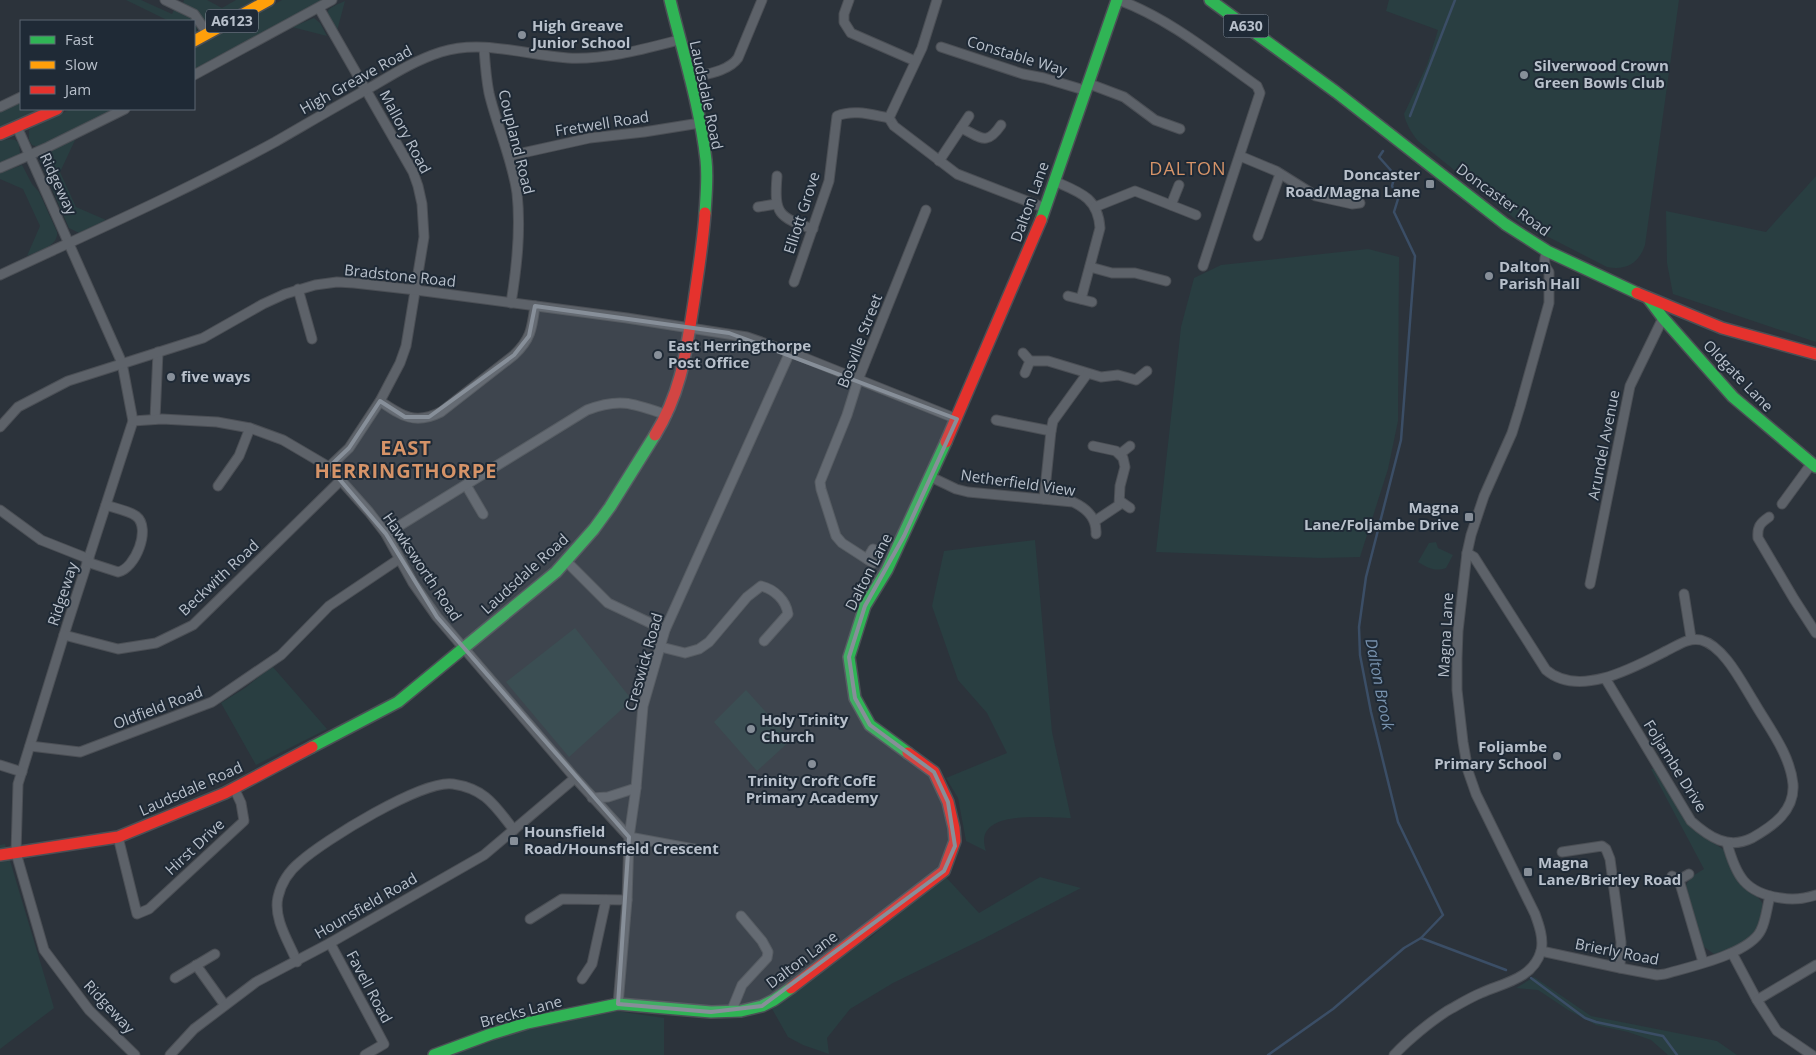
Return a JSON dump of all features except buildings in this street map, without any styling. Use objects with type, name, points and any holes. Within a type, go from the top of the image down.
[{"type":"street","points":[[165,0],[194,14],[208,34]]},
{"type":"street","name":"A6123","points":[[195,40],[269,0]]},
{"type":"street","points":[[195,74],[332,0]]},
{"type":"street","name":"Laudsdale Road","points":[[0,855],[118,837],[234,788],[398,702],[566,562],[590,535],[610,507],[667,415],[681,378],[690,328],[705,218],[706,162],[700,123],[670,0]]},
{"type":"street","points":[[689,78],[734,64],[762,0]]},
{"type":"street","points":[[849,0],[844,14],[844,22],[850,33],[916,62]]},
{"type":"street","points":[[937,0],[922,48],[889,118],[894,126],[956,174],[1045,208]]},
{"type":"street","points":[[1118,0],[1136,6],[1189,37],[1259,89],[1260,93],[1240,156],[1202,266]]},
{"type":"street","name":"Dalton Lane","points":[[618,1004],[712,1012],[731,1012],[762,1006],[774,1000],[814,971],[944,871],[955,846],[954,828],[948,802],[934,772],[870,725],[855,698],[849,657],[865,606],[887,570],[931,477],[1036,235],[1086,86],[1118,0]]},
{"type":"street","name":"Doncaster Road","points":[[1210,0],[1336,92],[1505,224],[1548,251],[1648,298],[1722,328],[1816,354]]},
{"type":"street","name":"Mallory Road","points":[[319,8],[413,172],[422,204],[424,237],[406,346],[400,363],[380,401],[349,448],[329,467]]},
{"type":"street","name":"High Greave Road","points":[[0,275],[226,168],[426,57],[462,48],[484,48],[568,58],[588,58],[637,51],[679,40]]},
{"type":"street","name":"Constable Way","points":[[941,47],[1023,74],[1086,86],[1124,97],[1156,120],[1180,129]]},
{"type":"street","name":"Coupland Road","points":[[484,48],[489,94],[509,156],[516,192],[519,240],[518,263],[511,303]]},
{"type":"street","points":[[0,107],[20,98]]},
{"type":"street","points":[[0,134],[56,110]]},
{"type":"street","points":[[0,168],[123,110]]},
{"type":"street","name":"Elliott Grove","points":[[794,282],[829,181],[834,149],[834,126],[837,116],[854,112],[889,118]]},
{"type":"street","points":[[939,161],[969,116]]},
{"type":"street","name":"Fretwell Road","points":[[509,156],[590,138],[700,123]]},
{"type":"street","points":[[961,128],[984,138],[990,138],[994,136],[1000,125]]},
{"type":"street","name":"Ridgeway","points":[[17,127],[122,363],[133,421],[18,784],[16,853],[44,950],[89,1010],[135,1055]]},
{"type":"street","points":[[1240,156],[1280,174],[1316,196],[1354,206]]},
{"type":"street","points":[[1258,236],[1280,174]]},
{"type":"street","points":[[777,176],[776,204],[778,211],[785,218],[813,229]]},
{"type":"street","points":[[1054,181],[1083,194],[1095,206],[1099,217],[1100,228],[1080,299]]},
{"type":"street","points":[[1171,205],[1179,185]]},
{"type":"street","points":[[1095,206],[1132,191],[1196,214]]},
{"type":"street","points":[[758,206],[776,204]]},
{"type":"street","name":"Bosville Street","points":[[873,549],[870,561],[842,543],[836,536],[820,482],[847,415],[858,380],[926,210]]},
{"type":"street","name":"Magna Lane","points":[[1541,951],[1540,930],[1535,914],[1476,794],[1468,771],[1458,700],[1457,658],[1467,553],[1484,496],[1512,434],[1550,303],[1549,272],[1546,269],[1544,260],[1548,251]]},
{"type":"street","points":[[1549,272],[1560,257]]},
{"type":"street","points":[[1090,267],[1112,273],[1135,273],[1166,281]]},
{"type":"street","name":"Bradstone Road","points":[[0,427],[18,407],[68,381],[203,338],[263,304],[298,289],[337,282],[354,282],[416,290],[747,337],[790,352],[957,419]]},
{"type":"street","points":[[298,289],[312,340]]},
{"type":"street","points":[[1068,296],[1092,302]]},
{"type":"street","name":"Oldgate Lane","points":[[1648,298],[1663,318],[1733,397],[1814,465]]},
{"type":"street","points":[[380,401],[396,413],[412,418],[429,417],[440,412],[523,346],[532,329],[535,306]]},
{"type":"street","name":"Arundel Avenue","points":[[1590,584],[1630,386],[1663,318]]},
{"type":"street","points":[[155,419],[158,352]]},
{"type":"street","name":"Creswick Road","points":[[618,1004],[627,900],[629,837],[636,788],[643,706],[665,630],[790,352]]},
{"type":"street","points":[[1023,353],[1030,361],[1048,362],[1105,378],[1118,375],[1131,380],[1140,378],[1147,371]]},
{"type":"street","points":[[1025,373],[1030,361]]},
{"type":"street","points":[[1044,498],[1053,421],[1086,374]]},
{"type":"street","points":[[386,534],[568,421],[600,405],[627,402],[667,415]]},
{"type":"street","name":"Hawksworth Road","points":[[133,421],[155,419],[217,422],[250,428],[283,440],[329,467],[386,534],[430,609],[592,798],[629,837]]},
{"type":"street","points":[[996,420],[1051,432]]},
{"type":"street","points":[[218,486],[239,456],[250,428]]},
{"type":"street","points":[[1093,446],[1111,449],[1120,454],[1125,467],[1120,486],[1120,501],[1117,506],[1095,521],[1096,534]]},
{"type":"street","points":[[1120,454],[1130,446]]},
{"type":"street","points":[[1782,504],[1814,465]]},
{"type":"street","name":"Netherfield View","points":[[931,477],[956,489],[968,492],[1073,502],[1082,506],[1095,521]]},
{"type":"street","name":"Beckwith Road","points":[[64,635],[118,648],[156,643],[193,625],[341,480]]},
{"type":"street","points":[[466,485],[483,514]]},
{"type":"street","points":[[1120,501],[1130,508]]},
{"type":"street","points":[[0,510],[41,540],[118,572],[122,571],[132,562],[141,548],[142,524],[136,516],[106,505]]},
{"type":"street","points":[[1769,517],[1759,525],[1758,538],[1816,632]]},
{"type":"street","points":[[1467,553],[1474,557],[1546,670],[1553,677],[1576,681],[1605,678],[1639,665],[1691,638],[1710,644],[1734,670],[1784,753],[1792,777],[1793,790],[1785,814],[1778,821],[1751,838],[1738,844],[1727,843],[1732,864],[1748,885],[1758,893],[1790,899],[1816,896]]},
{"type":"street","name":"Oldfield Road","points":[[30,746],[80,752],[212,702],[281,655],[329,606],[399,559]]},
{"type":"street","points":[[566,562],[608,603],[665,630]]},
{"type":"street","points":[[661,647],[685,653],[699,649],[709,642],[747,597],[761,586],[770,588],[787,606],[788,614],[764,641]]},
{"type":"street","points":[[1684,594],[1691,638]]},
{"type":"street","name":"Foljambe Drive","points":[[1605,678],[1691,821],[1701,830],[1727,843]]},
{"type":"street","points":[[0,765],[22,772]]},
{"type":"street","name":"Hounsfield Road","points":[[170,1055],[194,1029],[224,1004],[256,982],[297,962],[484,855],[575,778]]},
{"type":"street","points":[[297,962],[278,919],[277,898],[284,881],[299,863],[366,818],[408,795],[450,783],[470,787],[488,798],[514,830]]},
{"type":"street","name":"Hirst Drive","points":[[118,837],[137,914],[149,909],[244,821],[241,803],[234,788]]},
{"type":"street","points":[[592,798],[608,797],[636,788]]},
{"type":"street","points":[[629,837],[699,850]]},
{"type":"street","points":[[1562,852],[1602,846],[1606,849],[1610,859],[1621,942],[1620,968]]},
{"type":"street","points":[[1689,874],[1676,878],[1703,962]]},
{"type":"street","name":"Brierly Road","points":[[1541,951],[1657,975],[1665,974],[1732,953],[1755,939],[1761,930],[1770,896]]},
{"type":"street","points":[[530,919],[562,900],[627,900]]},
{"type":"street","points":[[582,979],[592,964],[606,900]]},
{"type":"street","points":[[731,1012],[742,985],[767,958],[768,952],[762,941],[741,916]]},
{"type":"street","name":"Favell Road","points":[[330,943],[384,1044],[365,1055]]},
{"type":"street","points":[[1394,1055],[1445,1012],[1480,993],[1510,982],[1528,972],[1541,951]]},
{"type":"street","points":[[1732,953],[1757,1000],[1777,1031],[1812,1055]]},
{"type":"street","points":[[175,978],[215,954]]},
{"type":"street","points":[[196,965],[224,1004]]},
{"type":"street","points":[[1757,1000],[1816,965]]},
{"type":"street","name":"Brecks Lane","points":[[434,1055],[490,1034],[527,1023],[618,1004]]},
{"type":"highlighted area","points":[[535,306],[729,333],[957,419],[904,536],[865,606],[849,657],[855,698],[870,725],[934,772],[948,802],[955,846],[944,871],[762,1006],[711,1012],[618,1004],[629,837],[437,617],[386,534],[329,467],[349,448],[380,401],[405,417],[429,417],[514,355],[529,336]]},
{"type":"green space","points":[[126,0],[141,0],[172,14],[175,8],[194,20],[167,20]]},
{"type":"green space","points":[[184,0],[207,0],[222,8],[236,0],[256,0],[212,25],[183,3]]},
{"type":"green space","points":[[282,0],[323,0],[195,68],[195,46]]},
{"type":"green space","points":[[1389,0],[1679,0],[1645,245],[1635,261],[1626,267],[1607,267],[1519,222],[1418,141],[1409,128],[1404,114],[1427,65],[1438,30],[1386,11]]},
{"type":"green space","points":[[345,1],[337,31],[328,12],[332,7]]},
{"type":"green space","points":[[314,18],[320,23],[327,36],[292,27]]},
{"type":"green space","points":[[195,21],[197,27],[195,35]]},
{"type":"green space","points":[[20,102],[20,110],[41,110],[0,127],[0,111]]},
{"type":"green space","points":[[69,110],[113,110],[38,147],[32,145],[29,140],[29,130],[35,125]]},
{"type":"green space","points":[[76,138],[60,172],[76,207],[106,220],[79,233],[69,228],[40,161],[42,155]]},
{"type":"green space","points":[[9,139],[19,143],[20,154],[16,158],[0,164],[0,141]]},
{"type":"green space","points":[[22,165],[32,184],[39,192],[57,232],[55,241],[42,250],[27,256],[40,226],[23,189],[0,179],[0,173]]},
{"type":"green space","points":[[1816,176],[1816,342],[1673,294],[1667,263],[1666,211],[1766,232]]},
{"type":"green space","points":[[1368,249],[1399,257],[1398,421],[1388,469],[1360,557],[1321,558],[1156,552],[1181,327],[1194,278],[1221,265]]},
{"type":"green space","points":[[1035,540],[1052,732],[1071,818],[1030,817],[1014,818],[1000,822],[990,828],[984,837],[986,851],[966,841],[958,798],[946,778],[1007,753],[987,713],[958,680],[932,606],[944,551]]},
{"type":"green space","points":[[1436,542],[1438,548],[1453,555],[1446,568],[1438,570],[1418,562],[1429,543]]},
{"type":"green space","points":[[575,628],[632,700],[569,757],[506,682]]},
{"type":"green space","points":[[272,666],[327,729],[256,765],[221,703],[245,688]]},
{"type":"green space","points":[[746,690],[791,740],[757,771],[714,722]]},
{"type":"green space","points":[[1654,768],[1694,830],[1724,850],[1736,879],[1762,903],[1763,913],[1758,928],[1743,944],[1730,950],[1714,954],[1703,946],[1686,885],[1691,877],[1704,869],[1651,769]]},
{"type":"green space","points":[[5,844],[54,1008],[0,1049],[0,845]]},
{"type":"green space","points":[[944,875],[979,913],[1040,877],[1081,888],[893,983],[850,1009],[827,1038],[829,1054],[803,1045],[788,1037],[771,1007],[853,947],[870,938]]},
{"type":"green space","points":[[1534,977],[1591,1016],[1717,1041],[1737,1055],[1668,1055],[1651,1040],[1628,1032],[1596,1025],[1568,1010],[1538,990],[1516,988]]},
{"type":"green space","points":[[616,1011],[664,1018],[664,1055],[449,1055],[525,1030]]},
{"type":"waterway","name":"Dalton Brook","points":[[1410,116],[1455,0]]},
{"type":"waterway","name":"Dalton Brook","points":[[1268,1055],[1333,1009],[1404,948],[1421,938],[1443,915],[1398,822],[1371,712],[1360,655],[1359,627],[1366,577],[1401,440],[1415,256],[1394,212],[1398,199],[1392,186],[1395,175],[1379,157],[1383,151]]},
{"type":"waterway","points":[[1421,938],[1506,970]]},
{"type":"waterway","points":[[1531,978],[1585,1018],[1663,1036],[1677,1055]]},
{"type":"traffic: fast","points":[[670,0],[703,140],[707,173],[705,213]]},
{"type":"traffic: fast","points":[[1041,220],[1117,0]]},
{"type":"traffic: fast","points":[[1210,0],[1336,92],[1505,224],[1547,251],[1637,293]]},
{"type":"traffic: fast","points":[[1648,298],[1663,318],[1733,397],[1816,467]]},
{"type":"traffic: fast","points":[[312,747],[398,702],[556,572],[594,529],[610,507],[655,435]]},
{"type":"traffic: fast","points":[[908,753],[870,725],[855,698],[849,657],[865,606],[887,570],[946,442]]},
{"type":"traffic: fast","points":[[434,1055],[527,1023],[618,1004],[711,1012],[741,1011],[762,1006],[791,988]]},
{"type":"traffic: slow","points":[[195,40],[269,0]]},
{"type":"traffic: jam","points":[[0,134],[55,110]]},
{"type":"traffic: jam","points":[[655,435],[671,403],[682,370],[694,301],[705,213]]},
{"type":"traffic: jam","points":[[946,442],[1041,220]]},
{"type":"traffic: jam","points":[[1637,293],[1722,328],[1816,354]]},
{"type":"traffic: jam","points":[[0,855],[118,837],[225,793],[312,747]]},
{"type":"traffic: jam","points":[[791,988],[944,871],[955,841],[948,802],[934,772],[908,753]]},
{"type":"place","name":"High Greave Junior School","points":[[522,35]]},
{"type":"place","name":"Silverwood Crown Green Bowls Club","points":[[1524,75]]},
{"type":"place","name":"Doncaster Road/Magna Lane","points":[[1430,184]]},
{"type":"place","name":"Dalton Parish Hall","points":[[1489,276]]},
{"type":"place","name":"East Herringthorpe Post Office","points":[[658,355]]},
{"type":"place","name":"five ways","points":[[171,377]]},
{"type":"place","name":"Magna Lane/Foljambe Drive","points":[[1469,517]]},
{"type":"place","name":"Holy Trinity Church","points":[[751,729]]},
{"type":"place","name":"Foljambe Primary School","points":[[1557,756]]},
{"type":"place","name":"Trinity Croft CofE Primary Academy","points":[[812,764]]},
{"type":"place","name":"Hounsfield Road/Hounsfield Crescent","points":[[514,841]]},
{"type":"place","name":"Magna Lane/Brierley Road","points":[[1528,872]]},
{"type":"district","name":"DALTON","points":[[1188,169]]},
{"type":"district","name":"EAST HERRINGTHORPE","points":[[406,460]]}]
